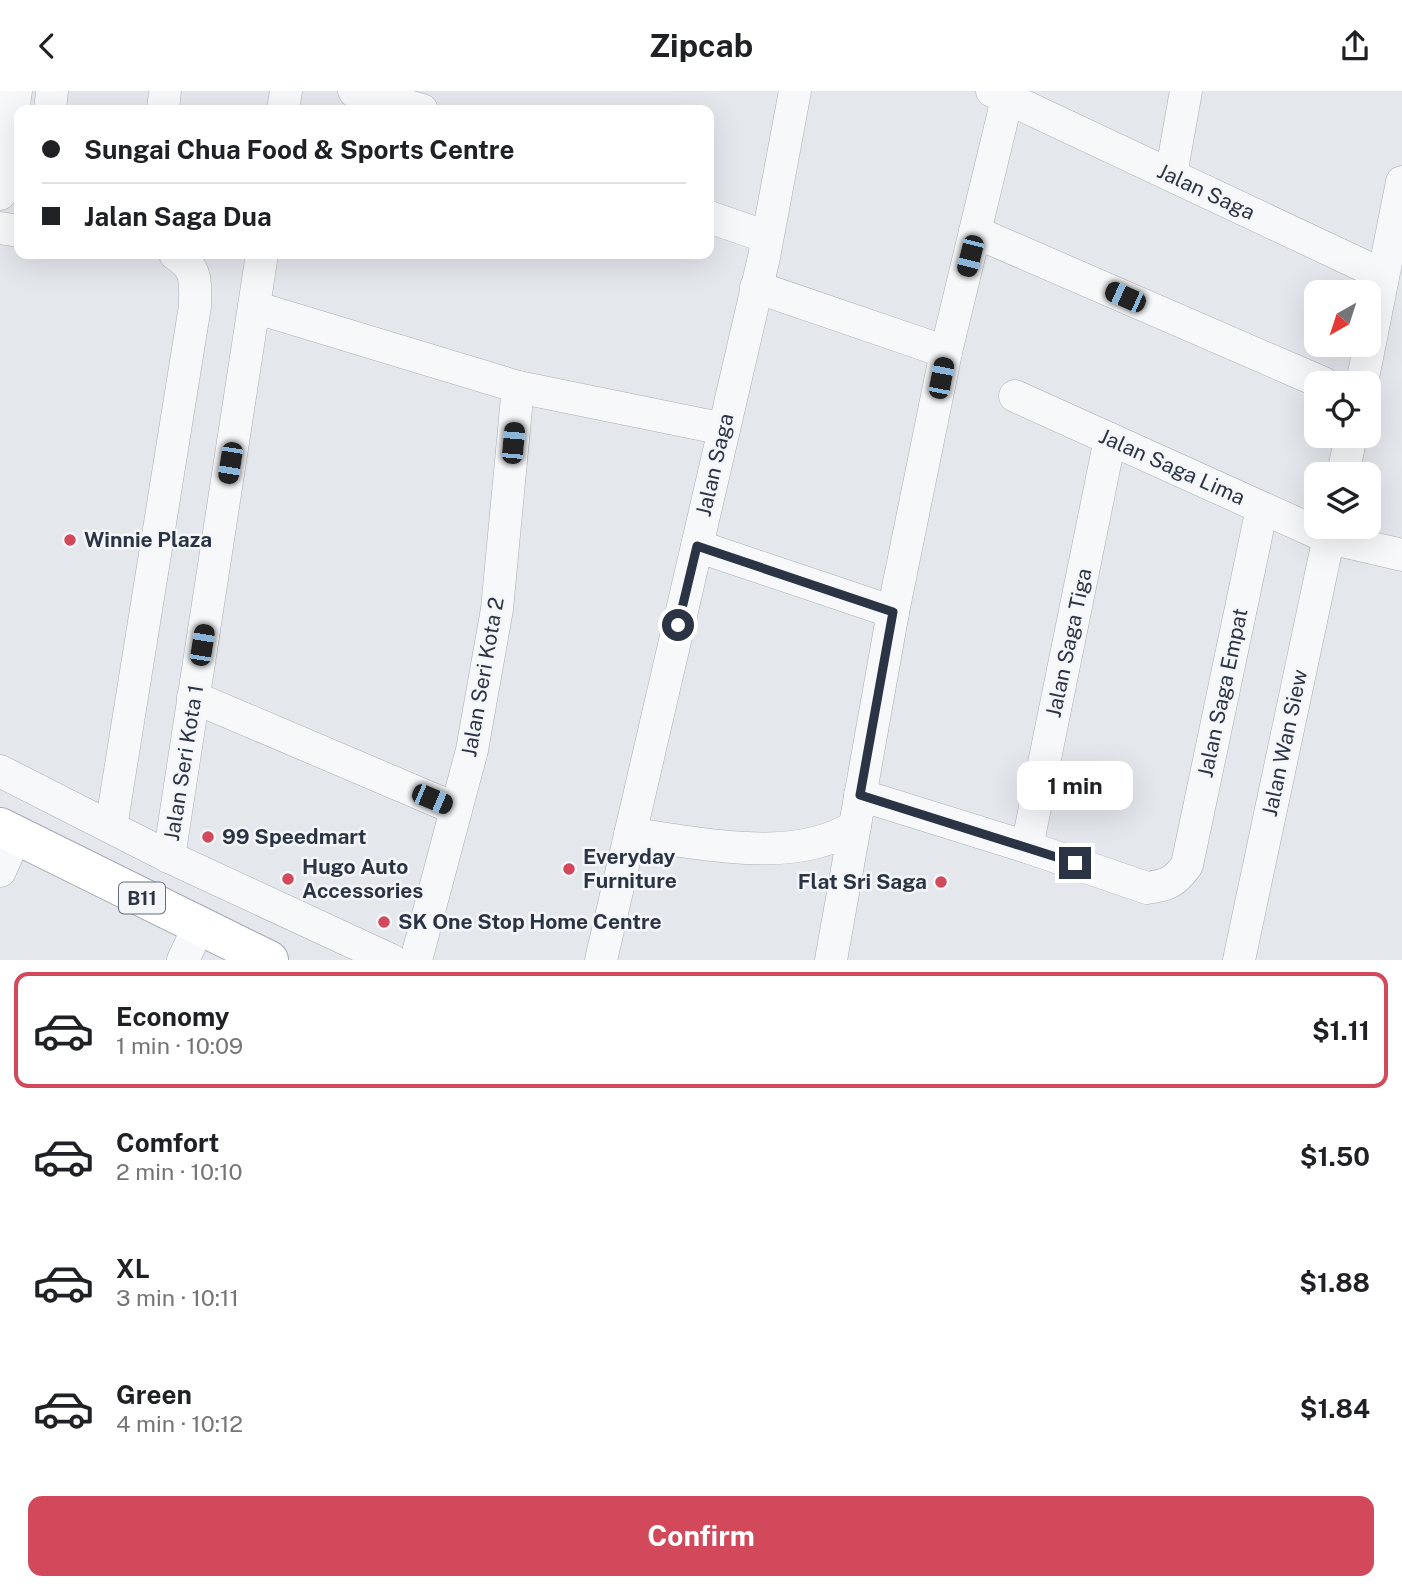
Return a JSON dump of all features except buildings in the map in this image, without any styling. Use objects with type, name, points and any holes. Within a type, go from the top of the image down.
[{"type":"main road","name":"B11","points":[[8,831],[191,943],[269,960]]},
{"type":"street","points":[[1,181],[16,91]]},
{"type":"street","points":[[354,91],[404,105]]},
{"type":"street","name":"Jalan Saga","points":[[601,960],[756,287],[794,91]]},
{"type":"street","points":[[1171,175],[1186,91]]},
{"type":"street","points":[[831,960],[893,612],[946,352],[975,232],[999,95]]},
{"type":"street","name":"Jalan Saga","points":[[999,95],[1383,275]]},
{"type":"street","points":[[1364,371],[1402,182]]},
{"type":"street","points":[[714,219],[767,237]]},
{"type":"street","points":[[975,232],[1304,374]]},
{"type":"street","points":[[111,827],[195,306],[195,278],[189,263],[183,259]]},
{"type":"street","name":"Jalan Seri Kota 1","points":[[169,857],[261,259]]},
{"type":"street","points":[[756,287],[946,352]]},
{"type":"street","points":[[254,307],[518,387],[724,429]]},
{"type":"street","name":"Jalan Seri Kota 2","points":[[416,960],[472,750],[497,608],[518,387]]},
{"type":"street","name":"Jalan Saga Lima","points":[[1015,396],[1262,508],[1304,523]]},
{"type":"street","name":"Jalan Saga Tiga","points":[[1027,847],[1110,439]]},
{"type":"street","name":"Jalan Saga Empat","points":[[1027,847],[1147,888],[1165,886],[1179,876],[1187,865],[1262,508]]},
{"type":"street","name":"Jalan Wan Siew","points":[[1239,960],[1329,539]]},
{"type":"street","name":"Jalan Saga Lima","points":[[1352,539],[1402,555]]},
{"type":"street","points":[[697,546],[893,612]]},
{"type":"street","points":[[193,697],[456,809]]},
{"type":"street","points":[[0,771],[169,857],[391,960]]},
{"type":"street","points":[[858,810],[1027,847]]},
{"type":"street","points":[[630,834],[777,848],[812,844],[845,832],[858,810]]},
{"type":"street","points":[[0,871],[8,831]]},
{"type":"place","name":"Winnie Plaza","points":[[70,540]]},
{"type":"place","name":"99 Speedmart","points":[[208,837]]},
{"type":"place","name":"Everyday Furniture","points":[[569,869]]},
{"type":"place","name":"Hugo Auto Accessories","points":[[288,879]]},
{"type":"place","name":"Flat Sri Saga","points":[[941,882]]},
{"type":"place","name":"SK One Stop Home Centre","points":[[384,922]]},
{"type":"route","points":[[678,625],[697,546],[893,612],[860,795],[1075,863]]}]
